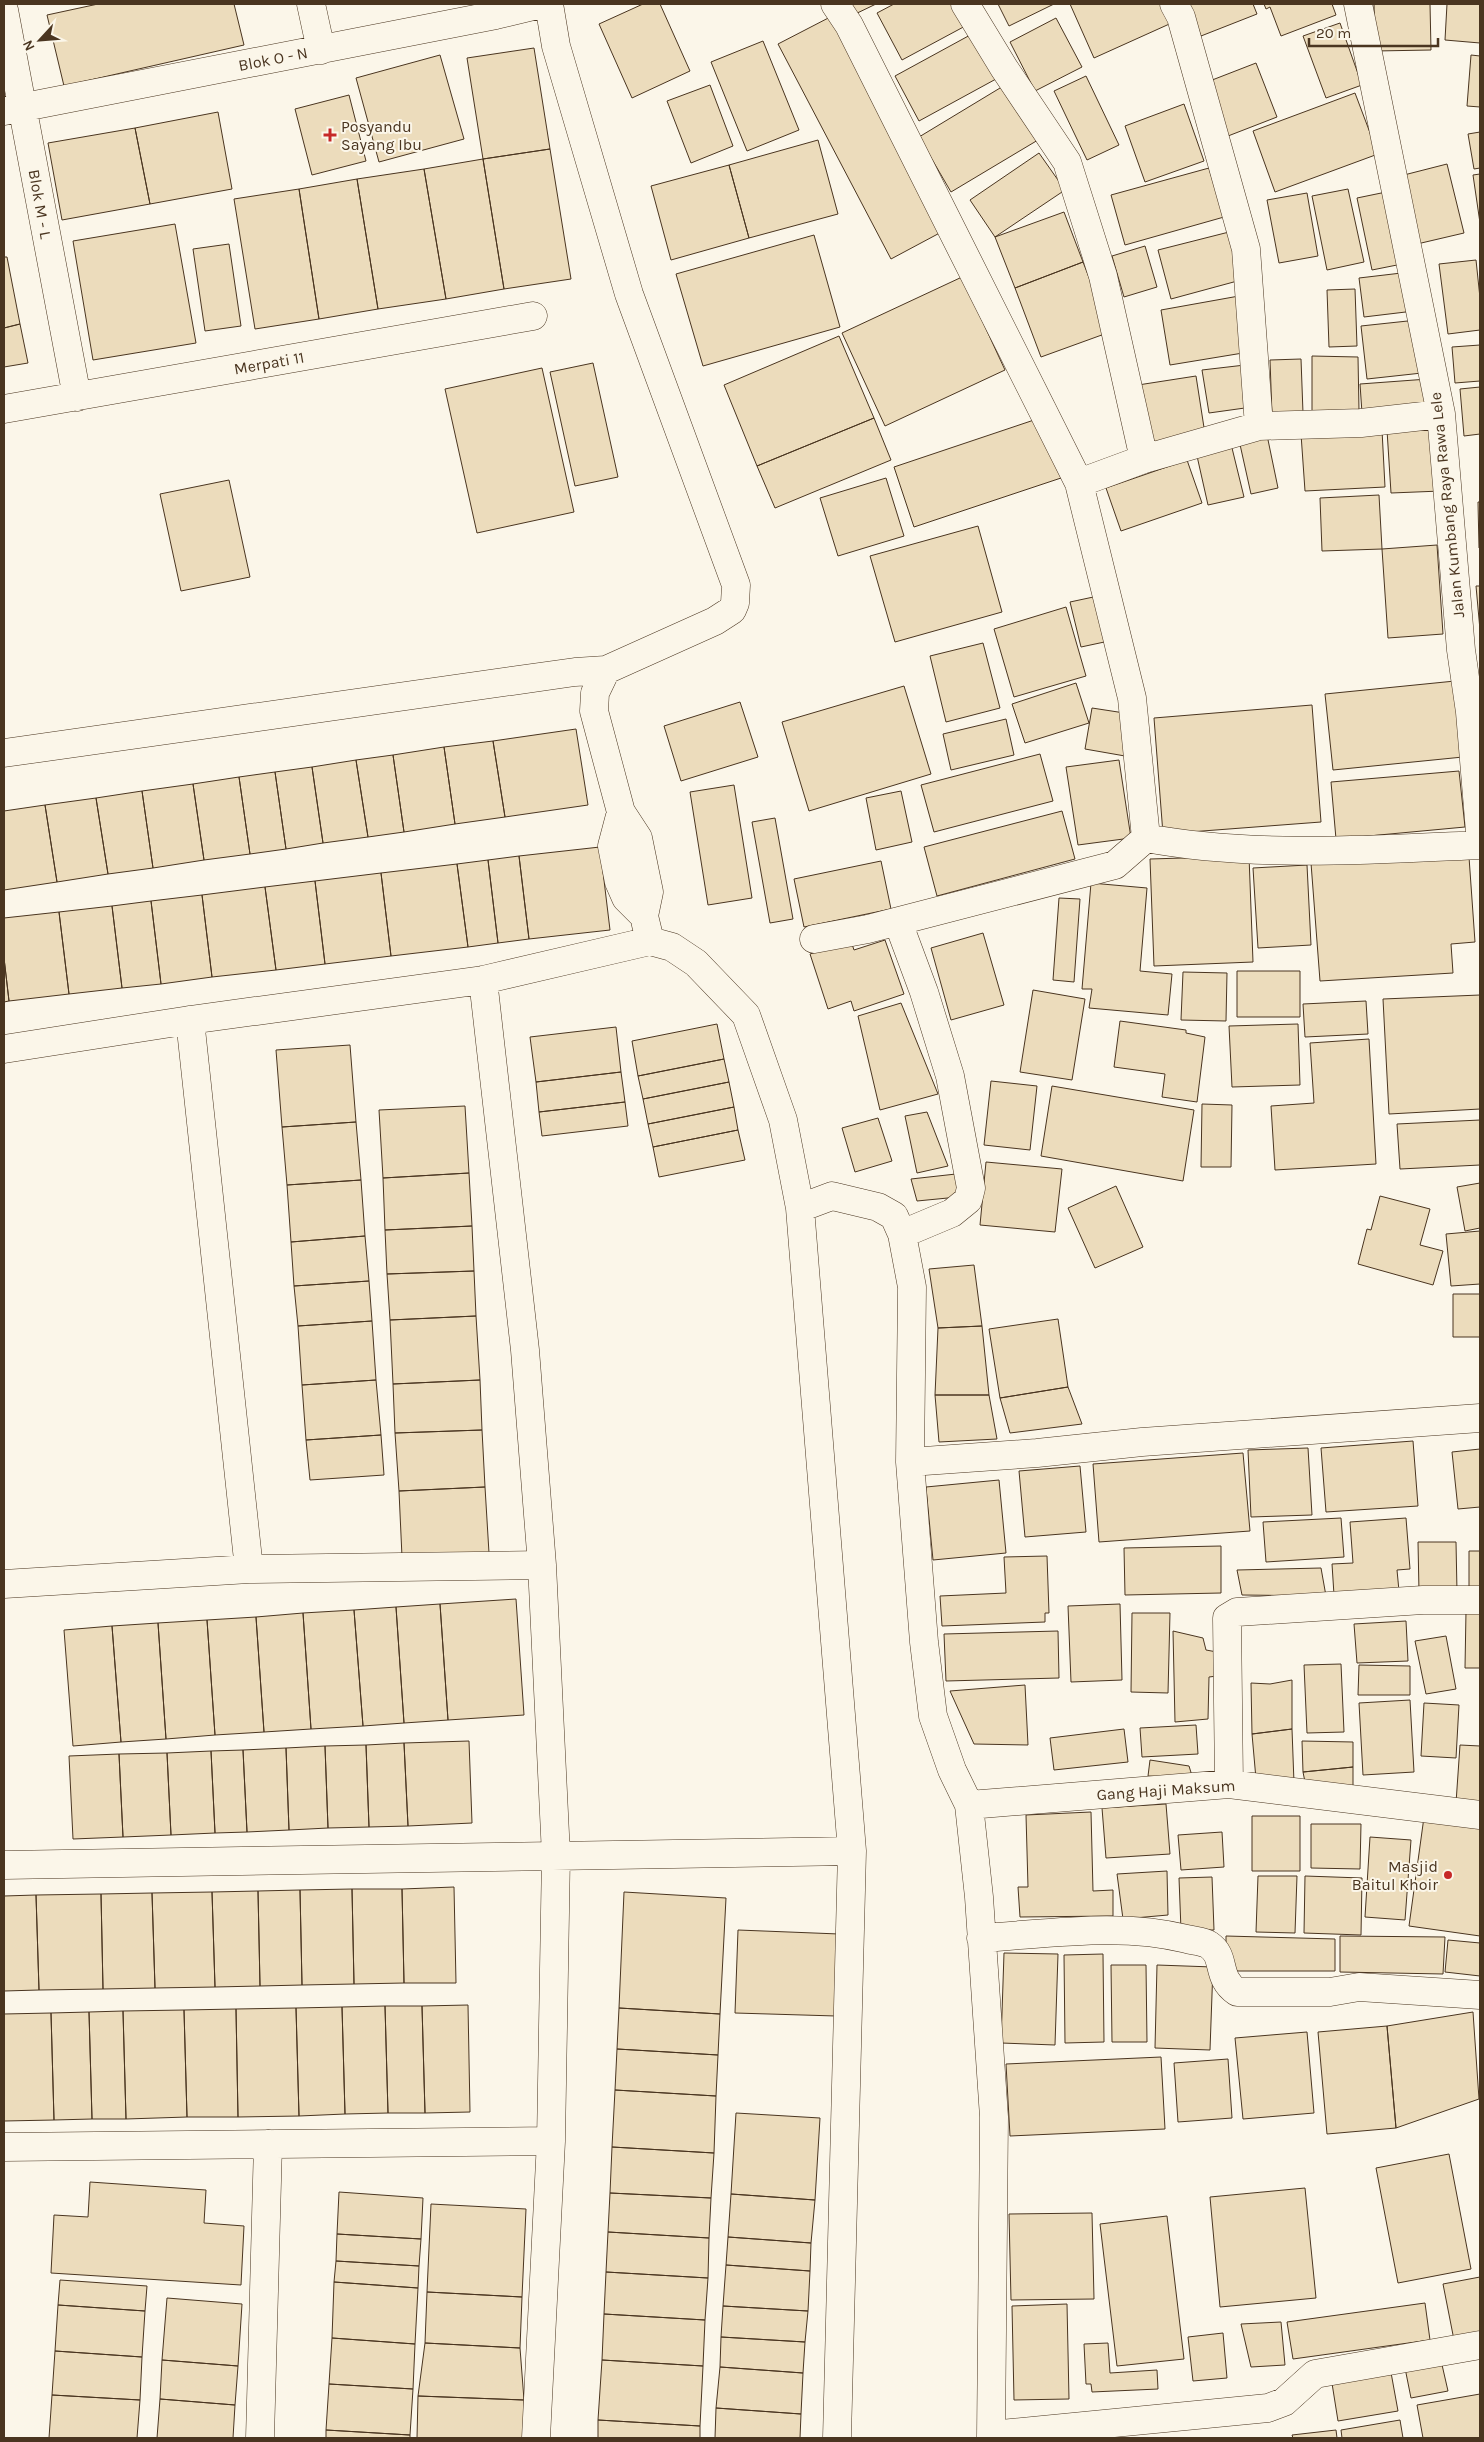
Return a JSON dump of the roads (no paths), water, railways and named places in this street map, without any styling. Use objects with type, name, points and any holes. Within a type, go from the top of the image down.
[{"type":"street","points":[[311,4],[321,50]]},
{"type":"street","name":"Blok O - N","points":[[13,109],[496,16],[542,4]]},
{"type":"street","points":[[4,753],[575,672],[606,670],[725,616],[735,603],[736,585],[629,294],[556,46],[549,4]]},
{"type":"street","points":[[835,4],[849,25],[1078,483],[1132,698],[1146,838]]},
{"type":"street","points":[[965,4],[1004,68],[1067,162],[1103,276],[1144,459]]},
{"type":"street","points":[[1174,4],[1181,17],[1246,250],[1259,426]]},
{"type":"street","name":"Jalan Kumbang Raya Rawa Lele","points":[[1358,4],[1441,414],[1471,649],[1480,832]]},
{"type":"street","name":"Blok M - L","points":[[4,10],[13,109],[77,398]]},
{"type":"street","name":"Merpati 11","points":[[4,409],[77,398],[533,316]]},
{"type":"street","points":[[1078,483],[1144,459],[1259,426],[1361,423],[1441,414]]},
{"type":"street","points":[[606,670],[594,693],[594,712],[621,812],[638,838],[649,892],[647,928]]},
{"type":"street","points":[[1146,838],[1184,845],[1271,849],[1370,850],[1480,845]]},
{"type":"street","points":[[814,939],[898,922],[1115,865],[1146,838]]},
{"type":"street","points":[[898,922],[924,992],[950,1076],[971,1188],[968,1200],[952,1213],[902,1234]]},
{"type":"street","points":[[4,1049],[190,1020],[482,980],[647,928]]},
{"type":"street","points":[[647,928],[696,963],[746,1015],[783,1120],[800,1208],[852,1851],[837,2438]]},
{"type":"street","points":[[482,980],[525,1350],[542,1565],[556,1855],[551,2141],[536,2438]]},
{"type":"street","points":[[190,1020],[249,1568]]},
{"type":"street","points":[[800,1208],[832,1196],[878,1207],[894,1216],[902,1234],[912,1287],[910,1462],[924,1642],[933,1716],[952,1770],[969,1805],[994,2117],[991,2437],[1268,2408],[1284,2402],[1315,2374],[1480,2345]]},
{"type":"street","points":[[910,1462],[1037,1453],[1142,1442],[1480,1418]]},
{"type":"street","points":[[4,1584],[249,1568],[542,1565]]},
{"type":"street","points":[[1229,1784],[1227,1618],[1237,1612],[1424,1600],[1480,1600]]},
{"type":"street","name":"Gang Haji Maksum","points":[[969,1805],[1229,1784],[1480,1815]]},
{"type":"street","points":[[4,1865],[852,1851]]},
{"type":"street","points":[[981,1938],[1116,1931],[1167,1934],[1207,1944],[1219,1956],[1222,1975],[1228,1986],[1237,1992],[1330,1992],[1360,1988],[1480,1995]]},
{"type":"street","points":[[4,2147],[551,2141]]},
{"type":"street","points":[[260,2438],[268,2144]]},
{"type":"place","name":"Posyandu Sayang Ibu","points":[[330,135]]},
{"type":"place","name":"Masjid Baitul Khoir","points":[[1448,1875]]}]
